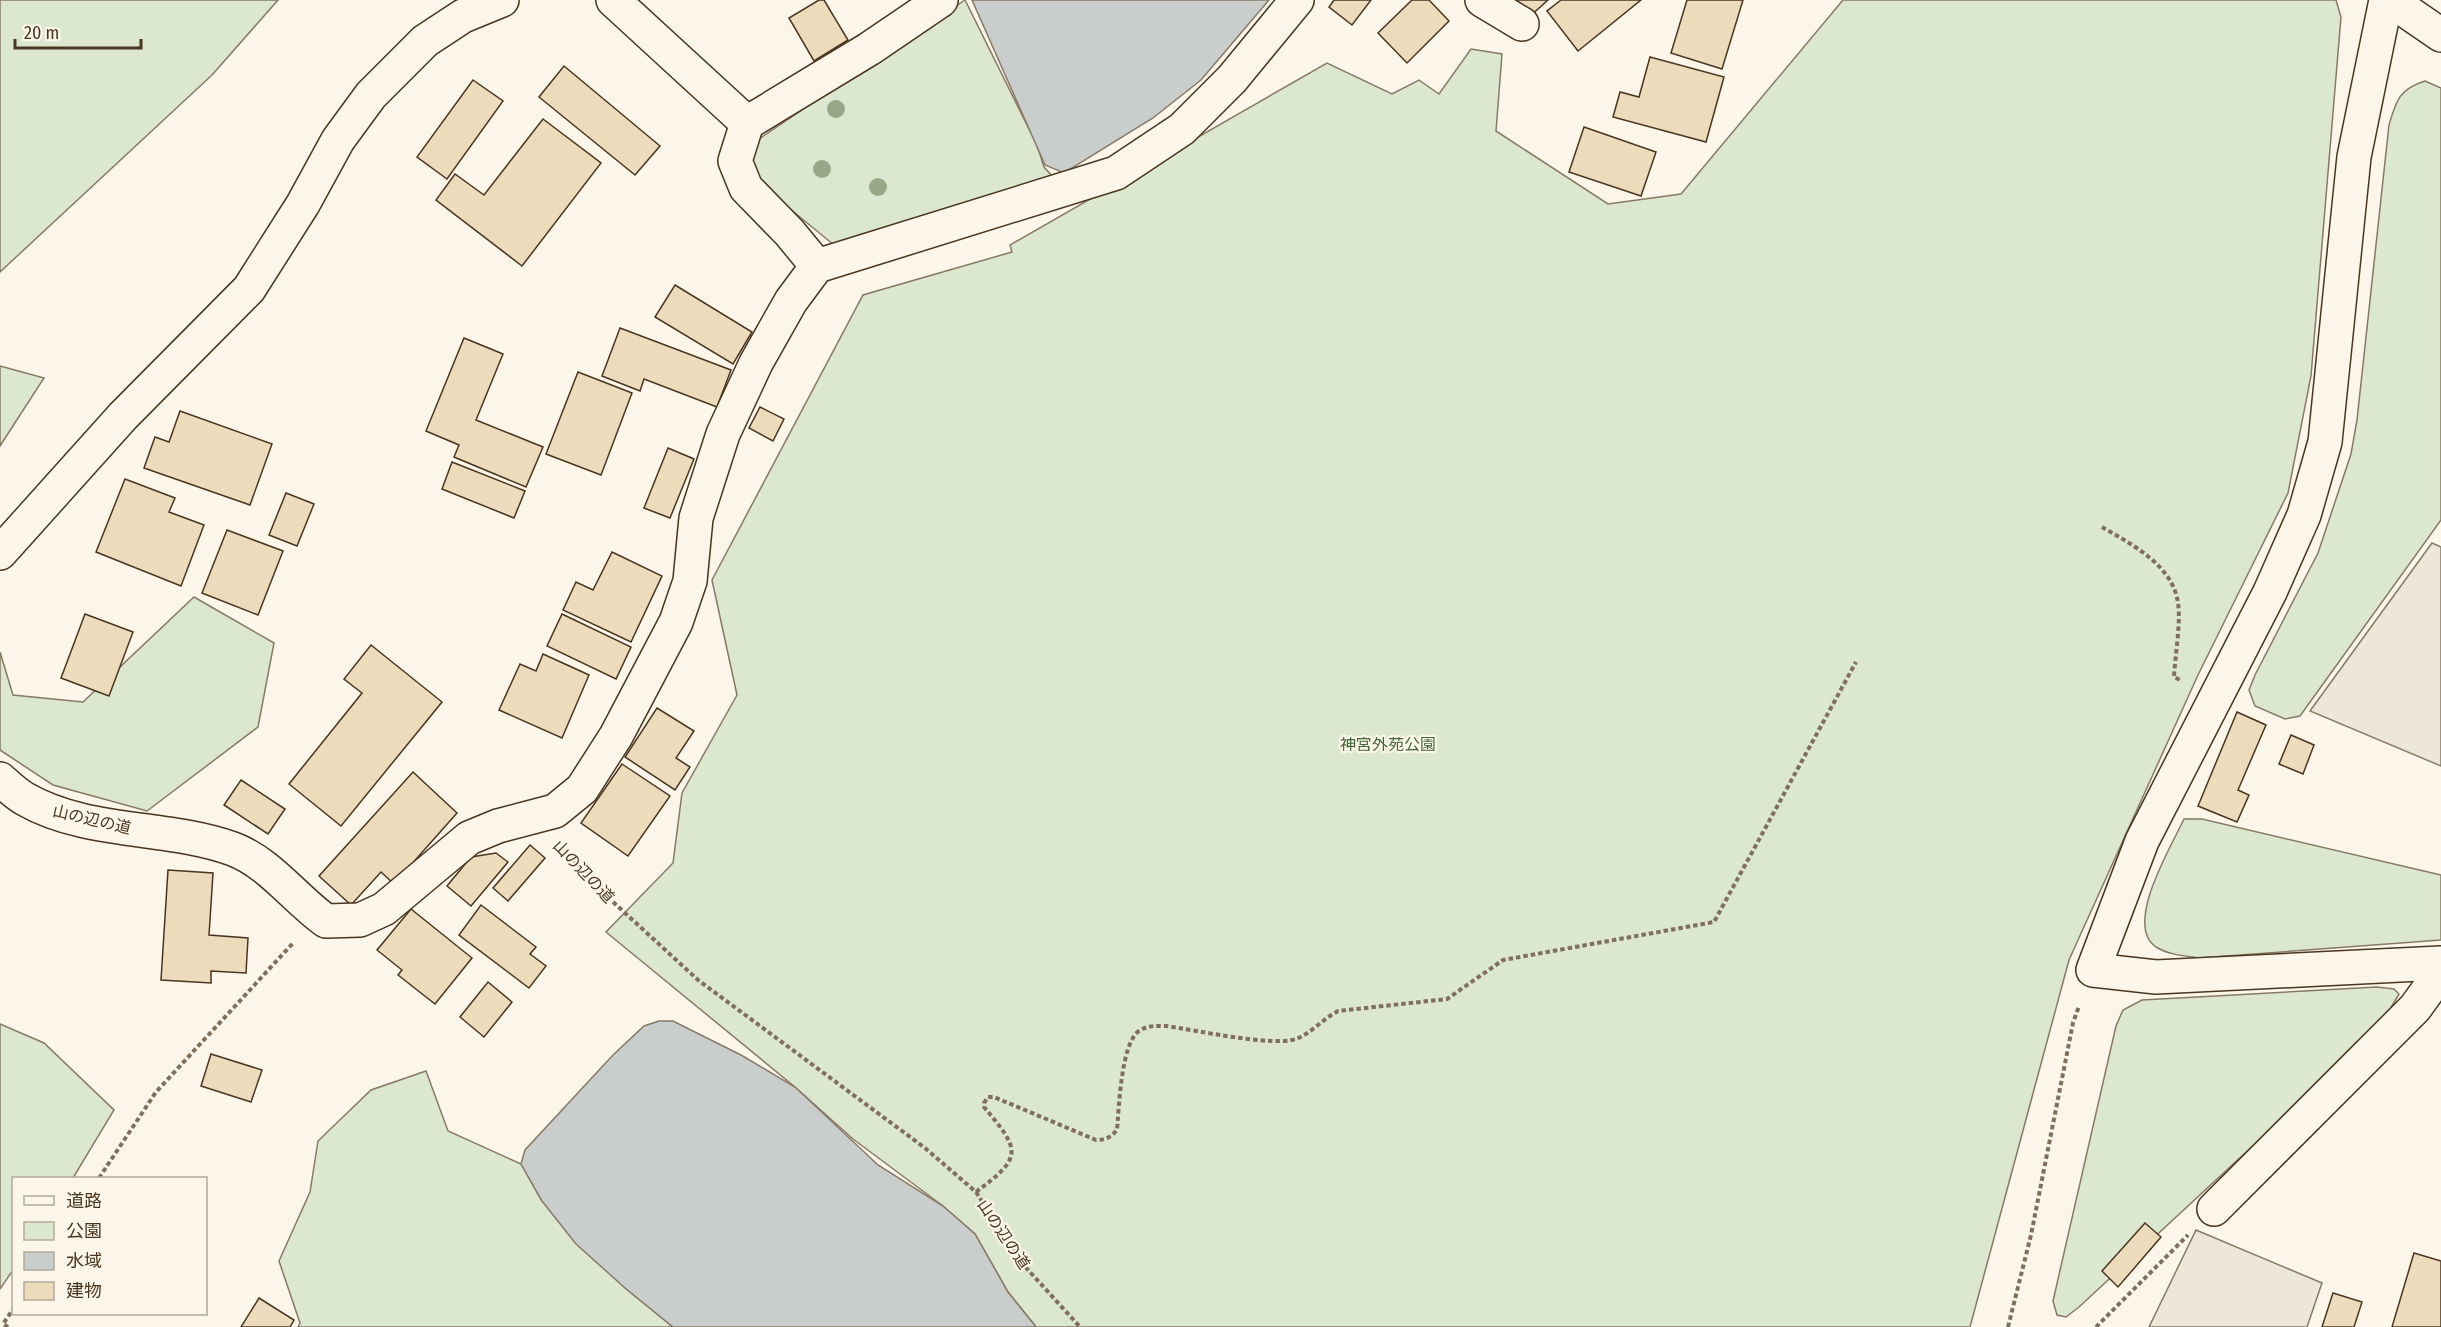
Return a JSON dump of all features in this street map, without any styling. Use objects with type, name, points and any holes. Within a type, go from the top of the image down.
[{"type":"street","points":[[0,554],[123,416],[249,289],[303,204],[338,140],[371,95],[425,40],[464,16],[502,0]]},
{"type":"street","points":[[613,0],[747,123]]},
{"type":"street","points":[[817,266],[789,232],[746,188],[735,161],[747,123],[869,50],[941,0]]},
{"type":"street","points":[[318,915],[326,921],[360,920],[384,909],[469,838],[498,826],[555,811],[582,789],[616,736],[676,622],[690,581],[696,518],[723,434],[762,352],[791,301],[817,266],[1116,173],[1182,129],[1232,79],[1297,0]]},
{"type":"street","points":[[1482,0],[1522,24]]},
{"type":"street","points":[[2441,35],[2388,0],[2354,157],[2325,442],[2304,514],[2270,592],[2142,841],[2092,970],[2156,977],[2441,963]]},
{"type":"street","name":"山の辺の道","points":[[0,779],[23,799],[54,812],[92,823],[231,848],[255,859],[318,915]]},
{"type":"street","points":[[2214,1209],[2415,1008],[2441,972]]},
{"type":"path","points":[[2102,527],[2142,550],[2166,573],[2178,602],[2174,677],[2190,685],[2204,719]]},
{"type":"path","points":[[976,1192],[1002,1172],[1008,1164],[1012,1150],[1008,1136],[984,1107],[988,1097],[994,1097],[1096,1140],[1103,1140],[1117,1130],[1125,1058],[1130,1045],[1137,1032],[1149,1026],[1166,1026],[1281,1043],[1308,1034],[1323,1019],[1338,1011],[1447,999],[1503,960],[1714,922],[1856,662]]},
{"type":"path","name":"山の辺の道","points":[[531,817],[612,901],[698,980],[925,1148],[976,1192],[1020,1261],[1080,1327]]},
{"type":"path","points":[[100,1177],[156,1092],[318,915]]},
{"type":"path","points":[[2008,1327],[2031,1235],[2073,1023],[2092,970]]},
{"type":"path","points":[[2096,1327],[2214,1209]]},
{"type":"path","points":[[8,1327],[3,1324],[12,1311]]},
{"type":"green space","points":[[0,0],[278,0],[212,75],[0,272]]},
{"type":"green space","points":[[965,0],[1037,145],[1044,167],[1053,177],[834,245],[750,176],[753,143]]},
{"type":"green space","name":"神宮外苑公園","points":[[1843,0],[2336,0],[2341,17],[2311,376],[2288,493],[2198,675],[2069,960],[1970,1327],[1036,1327],[1008,1292],[975,1234],[943,1206],[853,1139],[795,1087],[606,932],[673,863],[682,793],[737,695],[712,580],[863,295],[1012,252],[1010,245],[1327,63],[1392,94],[1419,80],[1439,94],[1471,49],[1502,54],[1496,131],[1608,204],[1681,194]]},
{"type":"green space","points":[[2425,81],[2441,88],[2441,520],[2300,716],[2285,719],[2255,706],[2249,690],[2318,553],[2351,454],[2357,420],[2389,125],[2394,109],[2404,92]]},
{"type":"green space","points":[[0,366],[44,378],[0,446]]},
{"type":"green space","points":[[194,597],[274,643],[258,727],[147,811],[53,785],[0,750],[0,652],[13,695],[83,702]]},
{"type":"green space","points":[[2184,819],[2202,819],[2441,875],[2441,940],[2200,958],[2161,950],[2147,936],[2145,921],[2147,904],[2161,865]]},
{"type":"green space","points":[[2377,987],[2394,989],[2399,994],[2386,1016],[2312,1091],[2079,1307],[2066,1317],[2057,1315],[2053,1301],[2116,1026],[2123,1010],[2142,1000]]},
{"type":"green space","points":[[0,1024],[44,1043],[114,1110],[74,1177],[12,1177],[12,1271],[0,1289]]},
{"type":"green space","points":[[426,1071],[448,1131],[521,1164],[542,1201],[625,1288],[673,1327],[298,1327],[300,1323],[279,1261],[310,1192],[318,1141],[371,1090]]},
{"type":"shaded area","points":[[2432,543],[2441,547],[2441,766],[2310,711]]},
{"type":"shaded area","points":[[2196,1230],[2322,1283],[2307,1327],[2149,1327]]},
{"type":"water","points":[[972,0],[1269,0],[1201,80],[1153,118],[1064,173],[1045,165]]},
{"type":"water","points":[[659,1021],[673,1021],[741,1055],[795,1087],[878,1165],[943,1206],[975,1234],[1008,1292],[1036,1327],[673,1327],[576,1244],[542,1201],[521,1164],[525,1150],[613,1055],[644,1026]]},
{"type":"building","points":[[819,0],[824,0],[848,40],[814,61],[789,18]]},
{"type":"building","points":[[1334,0],[1371,0],[1352,25],[1329,7]]},
{"type":"building","points":[[1412,0],[1429,0],[1449,21],[1407,63],[1378,33]]},
{"type":"building","points":[[1512,0],[1548,0],[1528,18]]},
{"type":"building","points":[[1561,0],[1641,0],[1578,51],[1547,11]]},
{"type":"building","points":[[1687,0],[1743,0],[1722,69],[1671,53]]},
{"type":"building","points":[[1650,57],[1724,77],[1706,142],[1613,117],[1620,92],[1639,97]]},
{"type":"building","points":[[564,66],[660,146],[635,175],[539,97]]},
{"type":"building","points":[[473,80],[503,101],[447,179],[417,157]]},
{"type":"building","points":[[543,119],[601,163],[522,266],[436,200],[455,174],[484,195]]},
{"type":"building","points":[[1584,127],[1656,152],[1641,196],[1569,172]]},
{"type":"building","points":[[675,285],[752,332],[733,364],[655,317]]},
{"type":"building","points":[[620,328],[731,370],[717,407],[644,379],[640,391],[602,376]]},
{"type":"building","points":[[464,338],[503,354],[476,420],[543,447],[526,487],[454,457],[459,445],[426,431]]},
{"type":"building","points":[[578,372],[632,393],[601,475],[546,454]]},
{"type":"building","points":[[760,407],[784,419],[773,441],[749,428]]},
{"type":"building","points":[[180,411],[272,444],[250,505],[144,468],[155,437],[169,442]]},
{"type":"building","points":[[668,448],[694,459],[670,518],[644,508]]},
{"type":"building","points":[[452,462],[525,491],[514,518],[442,489]]},
{"type":"building","points":[[125,479],[175,498],[169,512],[204,525],[181,586],[96,552]]},
{"type":"building","points":[[286,493],[314,504],[297,546],[269,535]]},
{"type":"building","points":[[227,530],[283,551],[258,615],[202,593]]},
{"type":"building","points":[[612,552],[662,576],[631,642],[563,610],[576,582],[593,590]]},
{"type":"building","points":[[85,614],[133,632],[109,696],[61,678]]},
{"type":"building","points":[[562,614],[631,647],[616,679],[547,646]]},
{"type":"building","points":[[371,645],[442,702],[341,826],[289,784],[362,693],[344,679]]},
{"type":"building","points":[[543,654],[589,675],[562,738],[499,710],[520,664],[536,671]]},
{"type":"building","points":[[657,708],[694,731],[676,758],[690,767],[675,790],[625,757]]},
{"type":"building","points":[[2237,712],[2266,725],[2238,790],[2249,795],[2237,822],[2198,806]]},
{"type":"building","points":[[2291,735],[2314,745],[2303,774],[2279,764]]},
{"type":"building","points":[[622,764],[670,796],[628,856],[581,823]]},
{"type":"building","points":[[413,772],[457,813],[394,884],[381,872],[351,905],[319,876]]},
{"type":"building","points":[[241,780],[285,809],[268,834],[224,805]]},
{"type":"building","points":[[530,845],[545,858],[508,901],[493,888]]},
{"type":"building","points":[[496,853],[508,862],[471,906],[447,886],[471,857]]},
{"type":"building","points":[[168,870],[213,873],[209,935],[248,938],[246,973],[211,971],[211,983],[161,980]]},
{"type":"building","points":[[481,905],[536,947],[530,954],[546,966],[529,988],[459,935]]},
{"type":"building","points":[[411,909],[472,958],[435,1004],[398,975],[402,970],[377,950]]},
{"type":"building","points":[[488,982],[512,1002],[484,1037],[460,1017]]},
{"type":"building","points":[[211,1054],[262,1070],[251,1102],[201,1086]]},
{"type":"building","points":[[2145,1223],[2161,1237],[2118,1287],[2102,1271]]},
{"type":"building","points":[[2414,1253],[2441,1261],[2441,1327],[2392,1327]]},
{"type":"building","points":[[2333,1293],[2362,1302],[2354,1327],[2322,1327]]},
{"type":"building","points":[[259,1298],[294,1320],[290,1327],[241,1327]]}]
